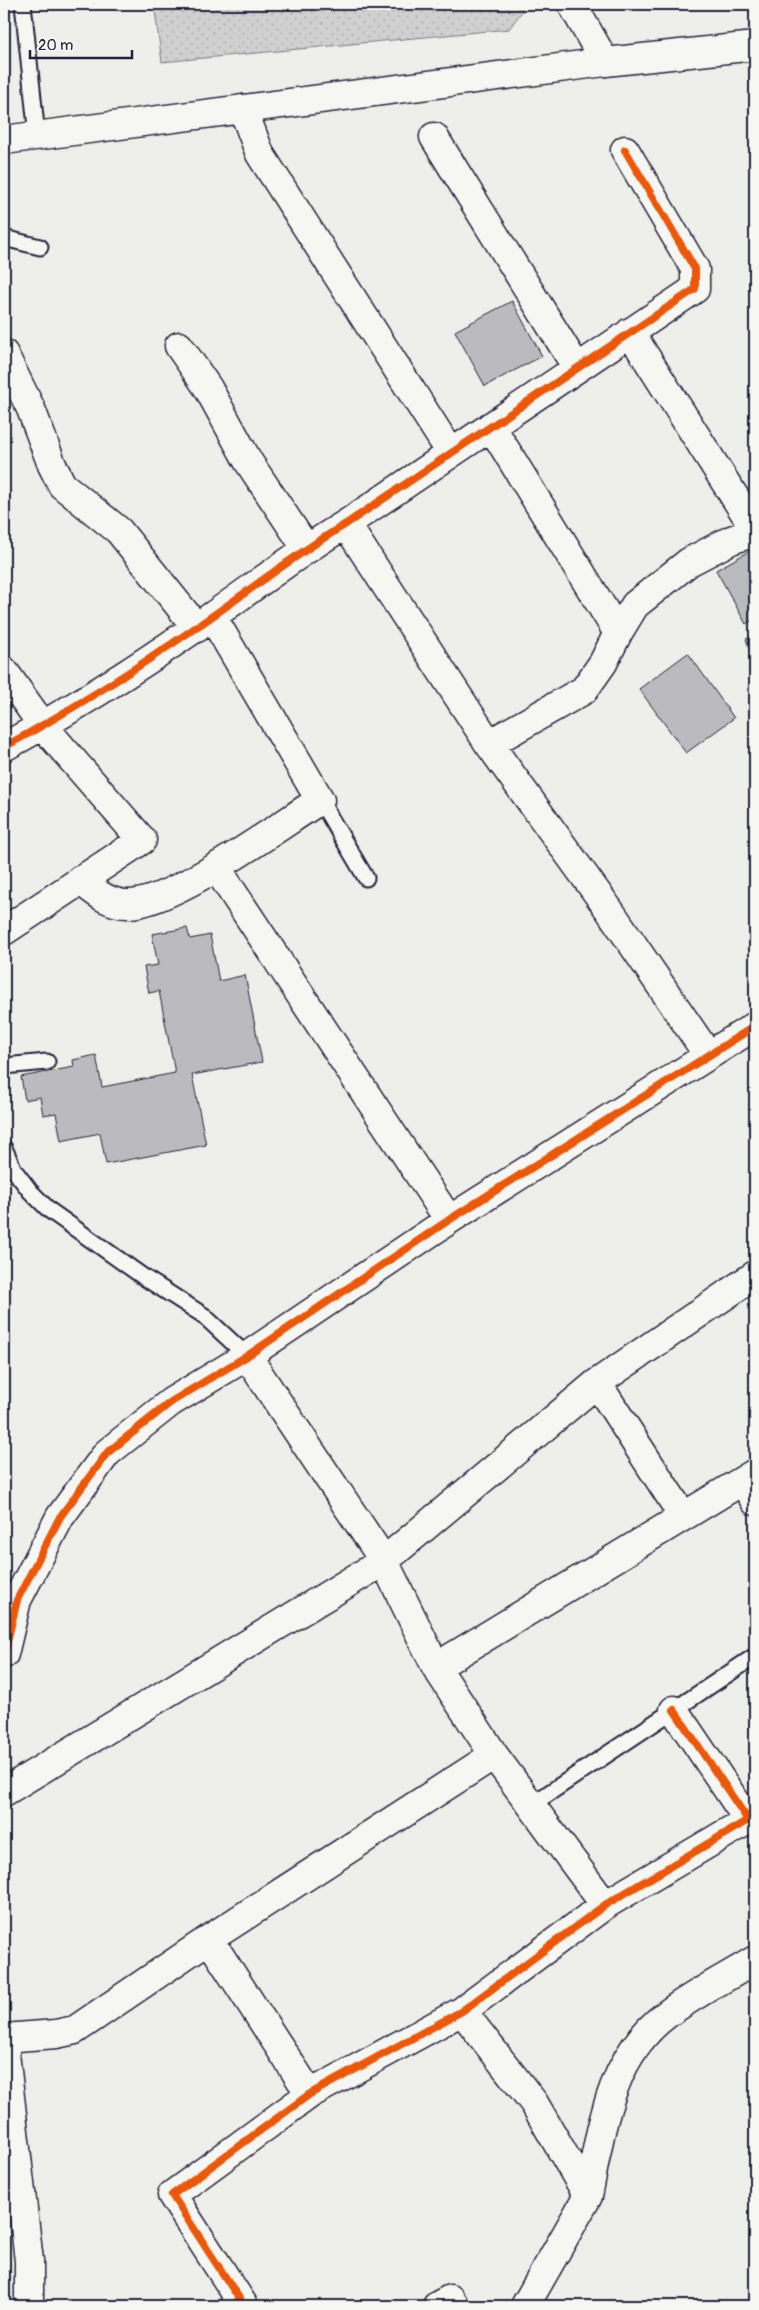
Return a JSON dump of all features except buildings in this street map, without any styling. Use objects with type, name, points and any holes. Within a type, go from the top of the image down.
[{"type":"street","points":[[572,4],[605,62]]},
{"type":"street","points":[[4,140],[605,62],[755,46]]},
{"type":"street","points":[[243,109],[260,154],[451,453]]},
{"type":"street","points":[[434,137],[577,368]]},
{"type":"street","points":[[4,747],[42,726],[204,622],[306,548],[346,524],[694,289],[695,269],[625,150]]},
{"type":"street","points":[[489,744],[584,690],[603,663],[635,605],[690,562],[730,540],[755,530],[630,332]]},
{"type":"street","points":[[179,346],[208,388],[248,461],[306,548]]},
{"type":"street","points":[[4,354],[31,409],[52,465],[62,485],[120,531],[204,622],[320,800],[216,866],[162,896],[145,902],[127,904],[103,898],[80,880]]},
{"type":"street","points":[[491,426],[618,633]]},
{"type":"street","points":[[346,524],[489,744],[610,911],[708,1054]]},
{"type":"street","points":[[4,671],[42,726],[142,840],[4,931]]},
{"type":"street","points":[[216,866],[448,1220]]},
{"type":"street","points":[[4,1654],[18,1600],[60,1518],[107,1453],[171,1402],[247,1356],[448,1220],[755,1026]]},
{"type":"street","points":[[4,1792],[384,1561],[597,1383],[755,1274]]},
{"type":"street","points":[[247,1356],[384,1561],[436,1667],[494,1755],[605,1905]]},
{"type":"street","points":[[597,1383],[683,1516]]},
{"type":"street","points":[[436,1667],[683,1516],[751,1485]]},
{"type":"street","points":[[244,2306],[172,2195],[310,2094],[462,2011],[605,1905],[752,1826],[674,1710]]},
{"type":"street","points":[[4,2038],[56,2034],[75,2030],[210,1939],[494,1755]]},
{"type":"street","points":[[210,1939],[310,2094]]},
{"type":"street","points":[[525,2306],[588,2196],[604,2115],[614,2086],[627,2059],[645,2035],[666,2014],[755,1960]]},
{"type":"street","points":[[462,2011],[534,2103],[588,2196]]},
{"type":"street","points":[[4,2045],[29,2261],[29,2306]]},
{"type":"street","points":[[437,2306],[450,2299],[455,2306]]},
{"type":"lane","points":[[23,4],[37,136]]},
{"type":"lane","points":[[4,238],[40,247]]},
{"type":"lane","points":[[320,800],[366,878]]},
{"type":"lane","points":[[4,1066],[47,1062]]},
{"type":"lane","points":[[4,1148],[14,1170],[30,1191],[49,1210],[145,1278],[202,1315],[247,1356]]},
{"type":"lane","points":[[531,1804],[755,1656]]},
{"type":"shaded area","points":[[154,4],[522,4],[522,11],[509,29],[162,62]]},
{"type":"cycle path","points":[[4,747],[78,704],[151,658],[308,548],[695,289],[695,269],[625,150]]},
{"type":"cycle path","points":[[4,1654],[17,1600],[60,1517],[107,1453],[171,1402],[247,1356],[449,1220],[755,1026]]},
{"type":"cycle path","points":[[244,2306],[172,2195],[310,2094],[462,2011],[605,1905],[748,1820],[674,1710]]}]
